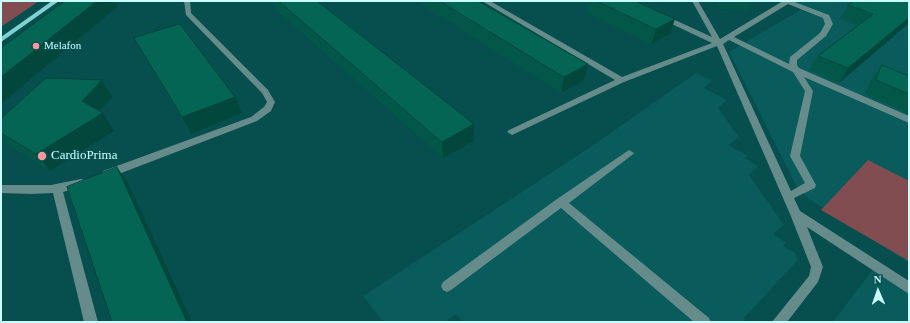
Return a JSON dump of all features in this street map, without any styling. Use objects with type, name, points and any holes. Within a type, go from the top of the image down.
[{"type":"main road","points":[[1,40],[56,1]]},
{"type":"lane","points":[[1,189],[32,191],[57,189],[92,179],[254,119],[268,109],[271,102],[265,92],[188,14],[187,1]]},
{"type":"lane","points":[[484,1],[621,80]]},
{"type":"lane","points":[[695,1],[719,43],[796,214],[817,267],[814,278],[779,322]]},
{"type":"lane","points":[[512,132],[621,80],[719,43],[786,3],[786,1],[826,17],[829,24],[823,34],[793,59],[793,65],[809,91],[795,156],[811,185],[788,197]]},
{"type":"lane","points":[[655,14],[719,43]]},
{"type":"lane","points":[[728,37],[796,70],[909,120]]},
{"type":"lane","points":[[447,286],[629,153]]},
{"type":"lane","points":[[57,189],[91,322]]},
{"type":"lane","points":[[561,202],[704,322]]},
{"type":"lane","points":[[796,214],[909,288]]},
{"type":"shaded area","points":[[1,1],[39,1],[1,27]]},
{"type":"shaded area","points":[[795,1],[909,1],[909,263],[809,199],[797,187],[729,52],[805,7]]},
{"type":"shaded area","points":[[696,73],[712,81],[704,88],[727,100],[718,108],[739,137],[728,145],[748,156],[745,158],[758,166],[749,175],[784,225],[773,234],[786,243],[783,246],[795,253],[798,260],[744,318],[746,320],[745,322],[463,322],[456,314],[445,322],[383,322],[363,296],[592,146]]},
{"type":"shaded area","points":[[868,160],[909,181],[909,261],[821,210]]},
{"type":"shaded area","points":[[873,269],[909,293],[909,322],[833,322]]},
{"type":"building","points":[[65,1],[97,1],[1,77],[1,48]]},
{"type":"building","points":[[279,1],[317,1],[474,124],[442,142]]},
{"type":"building","points":[[440,1],[478,1],[588,64],[564,77]]},
{"type":"building","points":[[597,1],[635,1],[675,19],[656,29]]},
{"type":"building","points":[[854,1],[909,1],[909,18],[848,68],[818,56],[873,14],[848,5]]},
{"type":"building","points":[[180,24],[235,97],[182,117],[134,38]]},
{"type":"building","points":[[882,65],[909,76],[909,94],[876,80]]},
{"type":"building","points":[[46,78],[102,80],[82,101],[103,113],[36,154],[1,133],[1,119]]},
{"type":"building","points":[[117,167],[187,322],[112,322],[67,187]]},
{"type":"place","name":"Melafon","points":[[36,46]]},
{"type":"place","name":"CardioPrima","points":[[42,156]]}]
